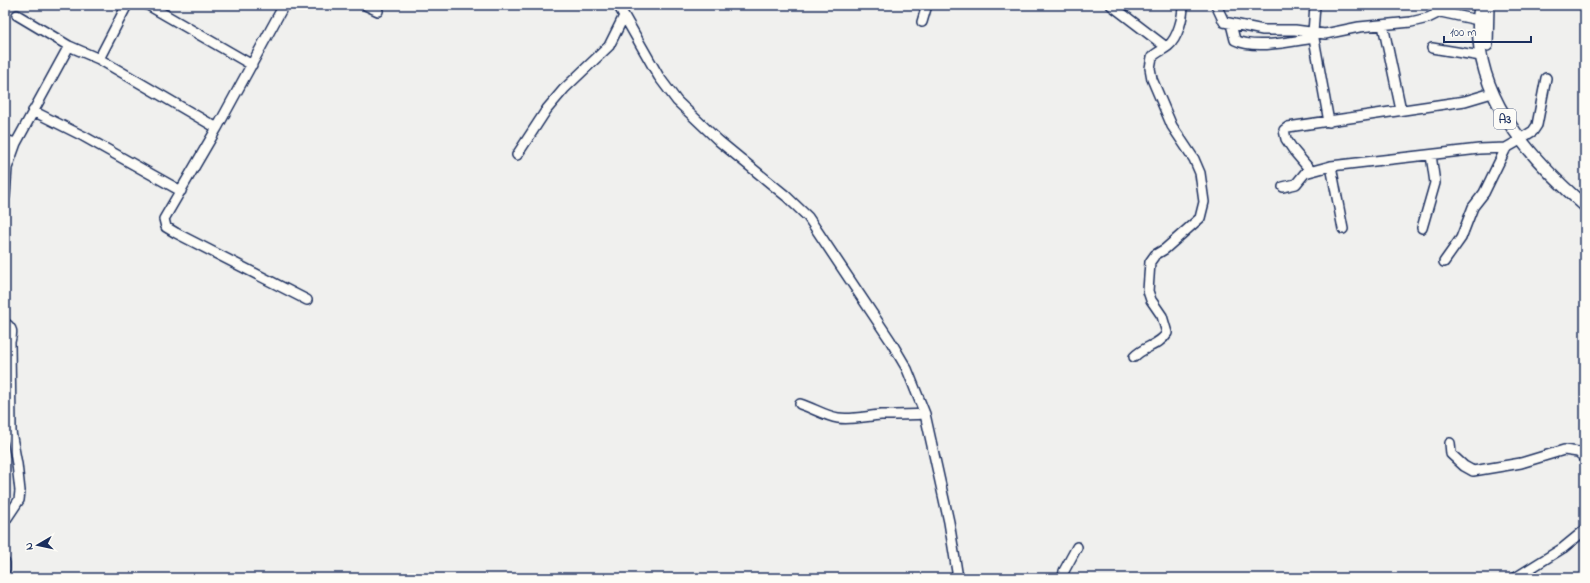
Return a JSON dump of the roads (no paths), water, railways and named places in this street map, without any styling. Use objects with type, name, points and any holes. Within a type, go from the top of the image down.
[{"type":"main road","name":"A3","points":[[1480,5],[1478,20],[1482,56],[1492,93],[1502,113],[1522,138],[1540,165],[1585,206]]},
{"type":"main road","name":"A3","points":[[1488,5],[1487,50],[1494,79],[1522,138],[1585,196]]},
{"type":"street","points":[[99,59],[127,5]]},
{"type":"street","points":[[148,5],[252,65]]},
{"type":"street","points":[[284,5],[182,191],[164,219],[166,226],[176,233],[307,300]]},
{"type":"street","points":[[365,5],[378,11]]},
{"type":"street","points":[[618,5],[659,77],[678,101],[719,141],[786,196],[808,217],[890,340],[906,369],[925,414],[949,522],[958,578]]},
{"type":"street","points":[[922,22],[927,5]]},
{"type":"street","points":[[1111,5],[1166,47]]},
{"type":"street","points":[[1134,357],[1140,350],[1162,341],[1167,333],[1162,316],[1151,300],[1148,291],[1147,282],[1150,262],[1155,255],[1165,249],[1200,218],[1204,202],[1200,173],[1194,159],[1172,126],[1152,79],[1150,68],[1152,57],[1166,47],[1175,36],[1183,5]]},
{"type":"street","points":[[1216,5],[1223,21],[1231,24],[1263,30],[1295,30],[1314,36]]},
{"type":"street","points":[[1316,5],[1314,36],[1329,122]]},
{"type":"street","points":[[1231,24],[1235,40],[1247,44],[1289,42],[1359,27],[1411,22],[1428,18],[1436,14],[1437,8],[1478,20]]},
{"type":"street","points":[[17,15],[69,46],[99,59],[217,128]]},
{"type":"street","points":[[517,155],[547,109],[564,89],[609,46],[624,16]]},
{"type":"street","points":[[1383,25],[1401,110]]},
{"type":"street","points":[[5,196],[7,168],[16,143],[69,46]]},
{"type":"street","points":[[1432,48],[1482,56]]},
{"type":"street","points":[[1283,187],[1296,184],[1305,173],[1311,170],[1331,166],[1479,149],[1506,148],[1533,131],[1537,125],[1546,78]]},
{"type":"street","points":[[1311,170],[1294,151],[1286,139],[1284,130],[1288,127],[1465,101],[1492,93]]},
{"type":"street","points":[[33,111],[83,136],[182,191]]},
{"type":"street","points":[[5,140],[16,143]]},
{"type":"street","points":[[1444,262],[1461,238],[1473,207],[1484,193],[1506,148]]},
{"type":"street","points":[[1422,228],[1435,182],[1431,155]]},
{"type":"street","points":[[1331,166],[1343,229]]},
{"type":"street","points":[[5,323],[11,328],[12,332],[8,344],[11,432],[20,491],[19,500],[5,521]]},
{"type":"street","points":[[800,404],[817,409],[827,415],[839,418],[857,419],[880,416],[925,414]]},
{"type":"street","points":[[1450,443],[1452,454],[1464,466],[1473,471],[1521,464],[1564,450],[1578,452],[1585,458]]},
{"type":"street","points":[[1515,578],[1562,548],[1585,530]]},
{"type":"street","points":[[1063,578],[1064,571],[1077,547]]},
{"type":"street","points":[[5,562],[5,569]]}]
